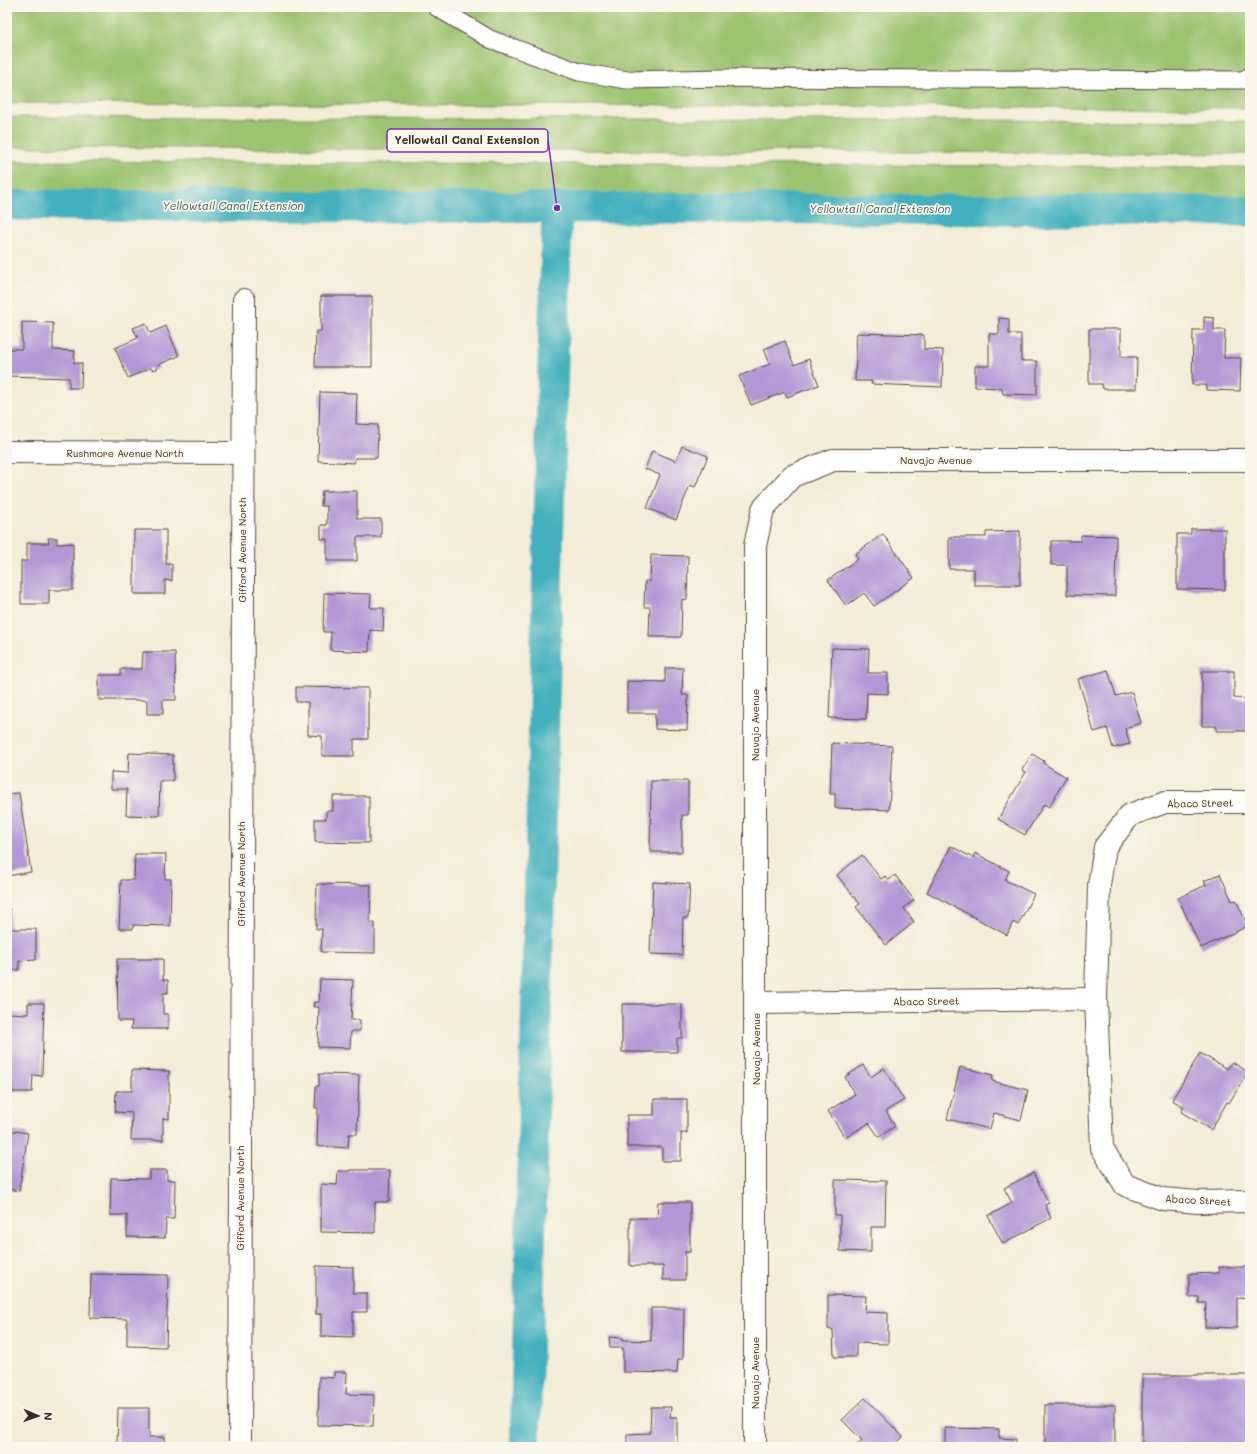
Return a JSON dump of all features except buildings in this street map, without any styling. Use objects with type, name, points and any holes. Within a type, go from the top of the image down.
[{"type":"street","name":"Gifford Avenue North","points":[[240,1447],[242,453],[244,300]]},
{"type":"street","name":"Rushmore Avenue North","points":[[7,452],[242,453]]},
{"type":"street","name":"Navajo Avenue","points":[[755,1447],[755,546],[764,509],[792,476],[833,460],[1250,460]]},
{"type":"street","name":"Abaco Street","points":[[1250,802],[1165,802],[1130,815],[1105,847],[1099,885],[1096,999],[1102,1148],[1125,1185],[1163,1199],[1198,1202],[1250,1201]]},
{"type":"street","name":"Abaco Street","points":[[756,1003],[1096,999]]},
{"type":"lane","points":[[436,7],[490,39],[579,72],[627,80],[724,78],[1243,80],[1250,76]]},
{"type":"green space","points":[[7,7],[1250,7],[1250,108],[7,103]]},
{"type":"green space","points":[[7,117],[1250,121],[1250,154],[7,147]]},
{"type":"green space","points":[[7,161],[1250,167],[1250,222],[801,221],[7,213]]},
{"type":"waterway","name":"Yellowtail Canal Extension","points":[[7,205],[1250,211]]},
{"type":"waterway","points":[[525,1447],[557,208]]},
{"type":"place","name":"Yellowtail Canal Extension","points":[[557,208]]}]
